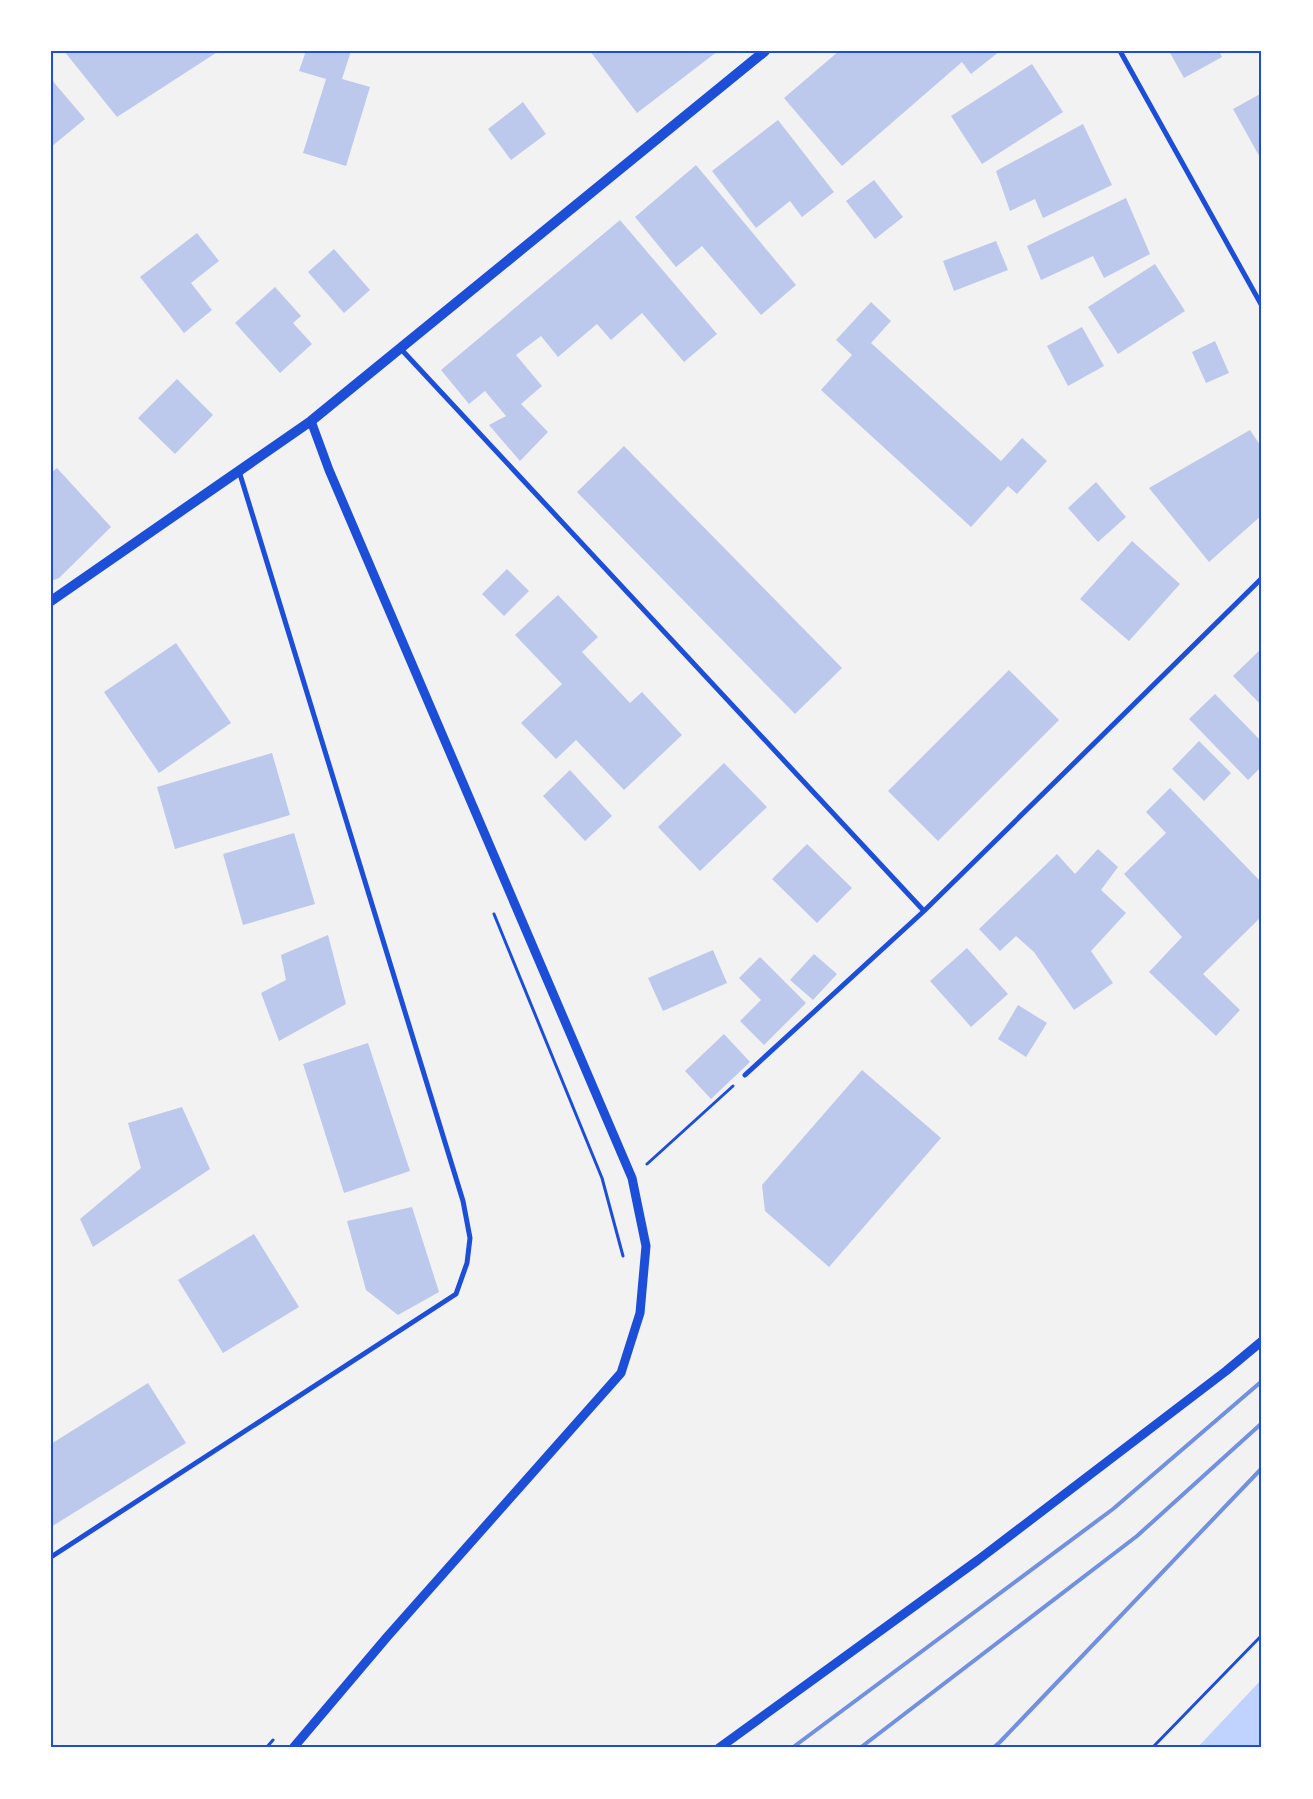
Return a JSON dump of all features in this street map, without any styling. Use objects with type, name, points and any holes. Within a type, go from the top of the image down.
[{"type":"main road","points":[[51,602],[311,421],[765,51]]},
{"type":"street","points":[[1120,51],[1262,306]]},
{"type":"street","points":[[400,348],[924,911]]},
{"type":"street","points":[[293,1748],[387,1637],[622,1373],[640,1313],[646,1246],[632,1178],[330,470],[311,421]]},
{"type":"street","points":[[51,1558],[456,1294],[467,1263],[470,1238],[463,1201],[239,470]]},
{"type":"street","points":[[744,1075],[924,911],[1262,578]]},
{"type":"street","points":[[719,1748],[978,1560],[1218,1377],[1262,1341]]},
{"type":"path","points":[[494,913],[602,1178],[624,1259]]},
{"type":"path","points":[[632,1178],[744,1075]]},
{"type":"path","points":[[1152,1748],[1262,1635]]},
{"type":"path","points":[[266,1748],[279,1734]]},
{"type":"water","points":[[1262,1679],[1262,1748],[1197,1748]]},
{"type":"building","points":[[64,51],[219,51],[117,117]]},
{"type":"building","points":[[306,51],[351,51],[342,79],[370,87],[346,166],[303,153],[326,79],[299,71]]},
{"type":"building","points":[[590,51],[718,51],[637,113]]},
{"type":"building","points":[[839,51],[1000,51],[971,74],[962,62],[842,166],[784,98]]},
{"type":"building","points":[[1169,51],[1219,51],[1222,57],[1184,78]]},
{"type":"building","points":[[1032,64],[1063,112],[982,164],[951,116]]},
{"type":"building","points":[[51,79],[85,119],[51,147]]},
{"type":"building","points":[[1262,93],[1262,161],[1233,109]]},
{"type":"building","points":[[523,102],[546,134],[511,160],[488,129]]},
{"type":"building","points":[[778,120],[834,192],[802,217],[790,201],[756,228],[712,171]]},
{"type":"building","points":[[1083,124],[1112,185],[1043,218],[1035,199],[1010,211],[996,171]]},
{"type":"building","points":[[696,165],[796,285],[761,315],[702,246],[676,267],[635,217]]},
{"type":"building","points":[[874,180],[903,217],[875,239],[846,201]]},
{"type":"building","points":[[1126,198],[1150,254],[1104,278],[1093,256],[1041,280],[1027,246]]},
{"type":"building","points":[[620,220],[717,334],[684,362],[642,313],[611,340],[597,324],[558,357],[541,336],[516,355],[542,386],[521,404],[548,432],[520,461],[489,425],[506,416],[485,391],[469,404],[441,370]]},
{"type":"building","points":[[197,233],[219,261],[191,283],[212,310],[184,333],[140,277]]},
{"type":"building","points":[[996,241],[1008,270],[954,291],[943,261]]},
{"type":"building","points":[[334,249],[370,290],[344,313],[308,272]]},
{"type":"building","points":[[1155,264],[1185,311],[1118,354],[1088,307]]},
{"type":"building","points":[[275,287],[301,316],[293,323],[312,344],[280,373],[235,323]]},
{"type":"building","points":[[871,302],[891,321],[871,343],[1001,461],[1022,438],[1047,461],[1017,494],[1008,486],[971,527],[821,390],[852,355],[836,340]]},
{"type":"building","points":[[1082,327],[1104,366],[1068,386],[1047,346]]},
{"type":"building","points":[[1215,341],[1229,373],[1206,383],[1192,352]]},
{"type":"building","points":[[177,379],[213,415],[175,454],[138,418]]},
{"type":"building","points":[[1250,430],[1262,448],[1262,515],[1209,562],[1149,488]]},
{"type":"building","points":[[624,446],[842,668],[795,714],[577,492]]},
{"type":"building","points":[[57,468],[111,527],[59,578],[51,581],[51,473]]},
{"type":"building","points":[[1096,482],[1126,517],[1098,542],[1068,508]]},
{"type":"building","points":[[1132,541],[1180,584],[1129,641],[1080,599]]},
{"type":"building","points":[[507,569],[529,591],[504,616],[482,594]]},
{"type":"building","points":[[558,595],[598,637],[582,652],[630,703],[642,692],[682,735],[624,790],[576,740],[556,759],[521,723],[562,684],[515,635]]},
{"type":"building","points":[[176,643],[231,723],[159,773],[104,692]]},
{"type":"building","points":[[1262,648],[1262,706],[1233,676]]},
{"type":"building","points":[[1009,670],[1059,720],[938,841],[888,791]]},
{"type":"building","points":[[1215,694],[1262,742],[1262,766],[1248,780],[1189,719]]},
{"type":"building","points":[[1199,741],[1231,773],[1204,801],[1172,769]]},
{"type":"building","points":[[272,753],[290,815],[175,849],[157,787]]},
{"type":"building","points":[[724,763],[767,807],[700,871],[658,827]]},
{"type":"building","points":[[570,770],[612,816],[585,841],[543,796]]},
{"type":"building","points":[[1170,788],[1262,883],[1262,916],[1203,974],[1240,1010],[1216,1036],[1149,972],[1182,937],[1124,874],[1166,833],[1146,812]]},
{"type":"building","points":[[294,833],[315,904],[243,925],[223,854]]},
{"type":"building","points":[[807,844],[852,888],[817,923],[772,879]]},
{"type":"building","points":[[1098,849],[1118,867],[1101,890],[1126,913],[1091,951],[1113,983],[1074,1010],[1034,952],[1016,936],[1000,951],[979,929],[1057,854],[1075,874]]},
{"type":"building","points":[[328,935],[346,1004],[279,1041],[261,993],[286,980],[281,955]]},
{"type":"building","points":[[967,948],[1008,994],[971,1027],[930,981]]},
{"type":"building","points":[[713,950],[727,983],[663,1011],[648,978]]},
{"type":"building","points":[[814,954],[837,974],[813,1000],[790,980]]},
{"type":"building","points":[[760,957],[806,1003],[764,1045],[740,1021],[761,1000],[739,978]]},
{"type":"building","points":[[1018,1005],[1047,1023],[1026,1057],[998,1039]]},
{"type":"building","points":[[724,1034],[750,1062],[711,1099],[685,1071]]},
{"type":"building","points":[[368,1043],[410,1171],[344,1193],[303,1064]]},
{"type":"building","points":[[862,1070],[941,1138],[829,1267],[765,1211],[762,1185]]},
{"type":"building","points":[[182,1107],[210,1169],[93,1247],[80,1219],[141,1168],[128,1123]]},
{"type":"building","points":[[412,1207],[439,1292],[398,1315],[366,1290],[347,1221]]},
{"type":"building","points":[[254,1234],[299,1307],[223,1353],[178,1280]]},
{"type":"building","points":[[148,1383],[186,1443],[51,1527],[51,1444]]},
{"type":"railway","points":[[792,1748],[1113,1509],[1262,1381]]},
{"type":"railway","points":[[860,1748],[1137,1536],[1262,1423]]},
{"type":"railway","points":[[993,1748],[1262,1468]]}]
